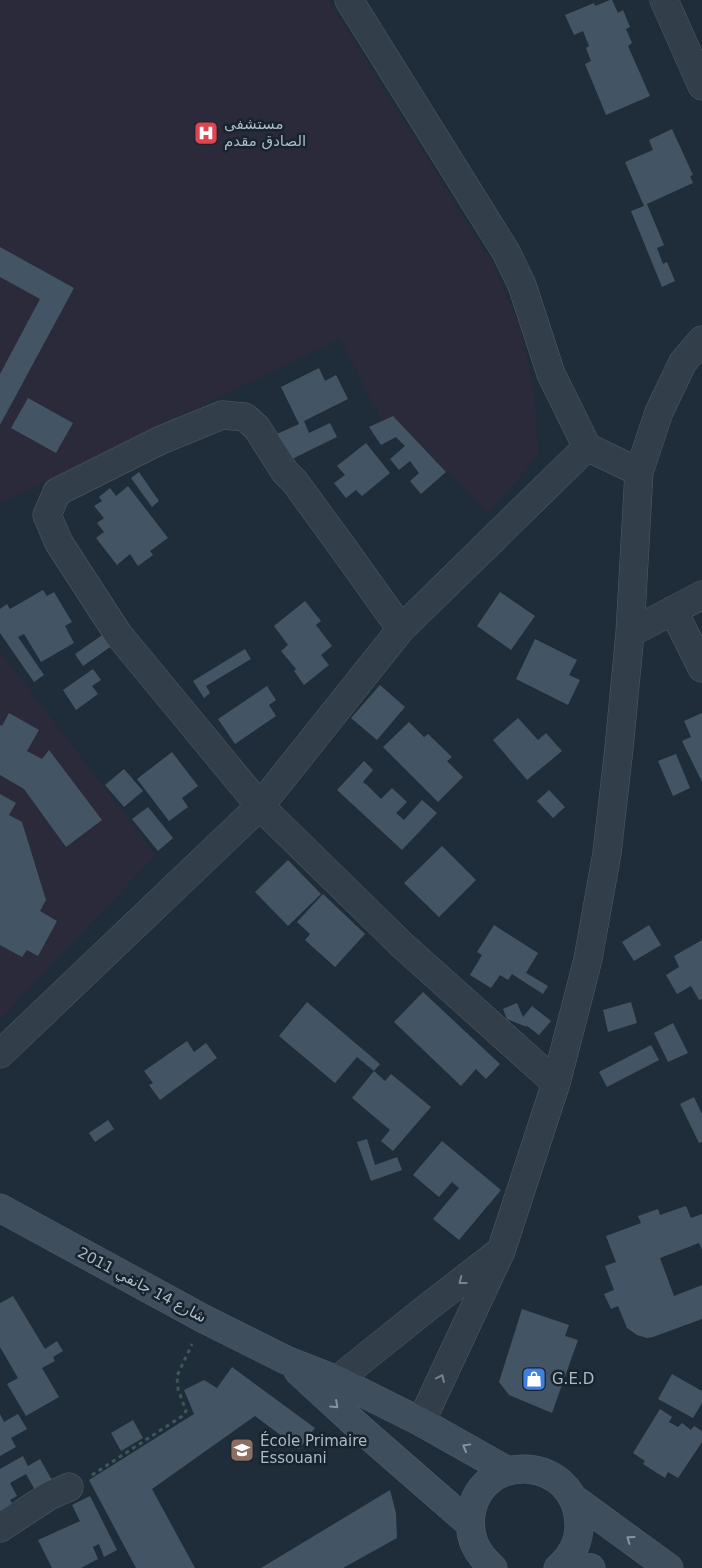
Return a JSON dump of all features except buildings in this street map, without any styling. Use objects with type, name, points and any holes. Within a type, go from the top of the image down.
[{"type":"main road","name":"شارع 14 جانفي 2011","points":[[0,1208],[204,1319],[286,1360],[337,1380],[421,1422],[508,1471]]},
{"type":"main road","name":"شارع 14 جانفي 2011","points":[[286,1360],[361,1428],[469,1546],[493,1568]]},
{"type":"main road","points":[[469,1546],[472,1506],[480,1491],[492,1478],[508,1471],[527,1468],[546,1472],[562,1482],[573,1498],[579,1514],[579,1531],[575,1548],[561,1565]]},
{"type":"main road","points":[[573,1498],[669,1568]]},
{"type":"main road","points":[[561,1565],[591,1568]]},
{"type":"street","points":[[349,0],[506,252],[522,285],[552,374],[587,447],[639,472]]},
{"type":"street","points":[[664,0],[702,86]]},
{"type":"street","points":[[421,1422],[501,1251],[556,1083],[588,959],[607,853],[630,633],[639,472],[659,412],[683,362],[702,340]]},
{"type":"street","points":[[401,629],[295,482],[285,472],[257,428],[245,416],[222,415],[162,440],[58,492],[47,515],[59,543],[118,634],[260,806],[402,946],[556,1083]]},
{"type":"street","points":[[0,1054],[260,806],[401,629],[587,447]]},
{"type":"street","points":[[630,633],[702,595]]},
{"type":"street","points":[[673,610],[702,668]]},
{"type":"street","points":[[337,1380],[501,1251]]},
{"type":"street","points":[[0,1528],[49,1496],[69,1487]]},
{"type":"path","points":[[69,1487],[85,1479],[184,1414],[186,1411],[178,1389],[177,1376],[204,1319]]},
{"type":"shaded area","name":"مستشفى الصادق مقدم","points":[[0,0],[329,0],[494,265],[521,329],[535,396],[538,456],[488,515],[393,416],[382,421],[340,339],[0,504]]},
{"type":"shaded area","points":[[0,651],[156,855],[0,1020]]},
{"type":"place","name":"مستشفى الصادق مقدم","points":[[206,133]]},
{"type":"place","name":"G.E.D","points":[[534,1379]]},
{"type":"place","name":"École Primaire Essouani","points":[[242,1450]]}]
